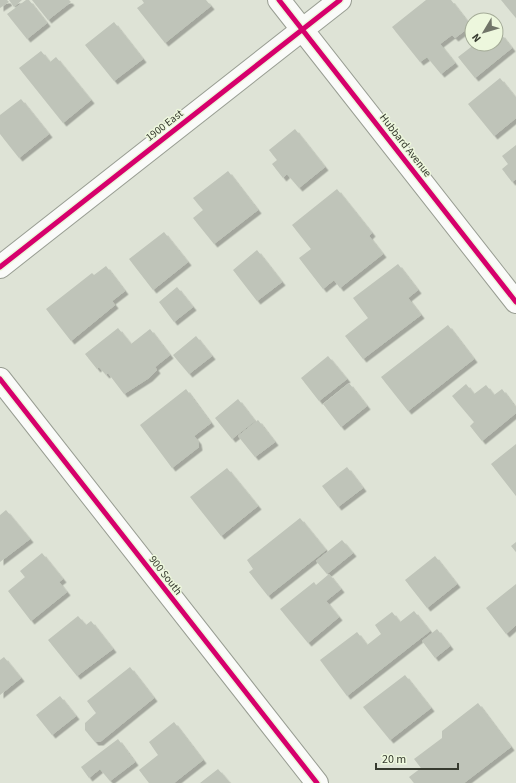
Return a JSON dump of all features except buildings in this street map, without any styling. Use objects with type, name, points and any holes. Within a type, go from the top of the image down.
[{"type":"street","name":"Hubbard Avenue","points":[[280,0],[516,302]]},
{"type":"street","name":"1900 East","points":[[0,267],[340,0]]},
{"type":"street","name":"900 South","points":[[0,379],[317,783]]},
{"type":"cycle path","points":[[279,0],[516,302]]},
{"type":"cycle path","points":[[0,267],[340,0]]},
{"type":"cycle path","points":[[0,379],[317,783]]}]
